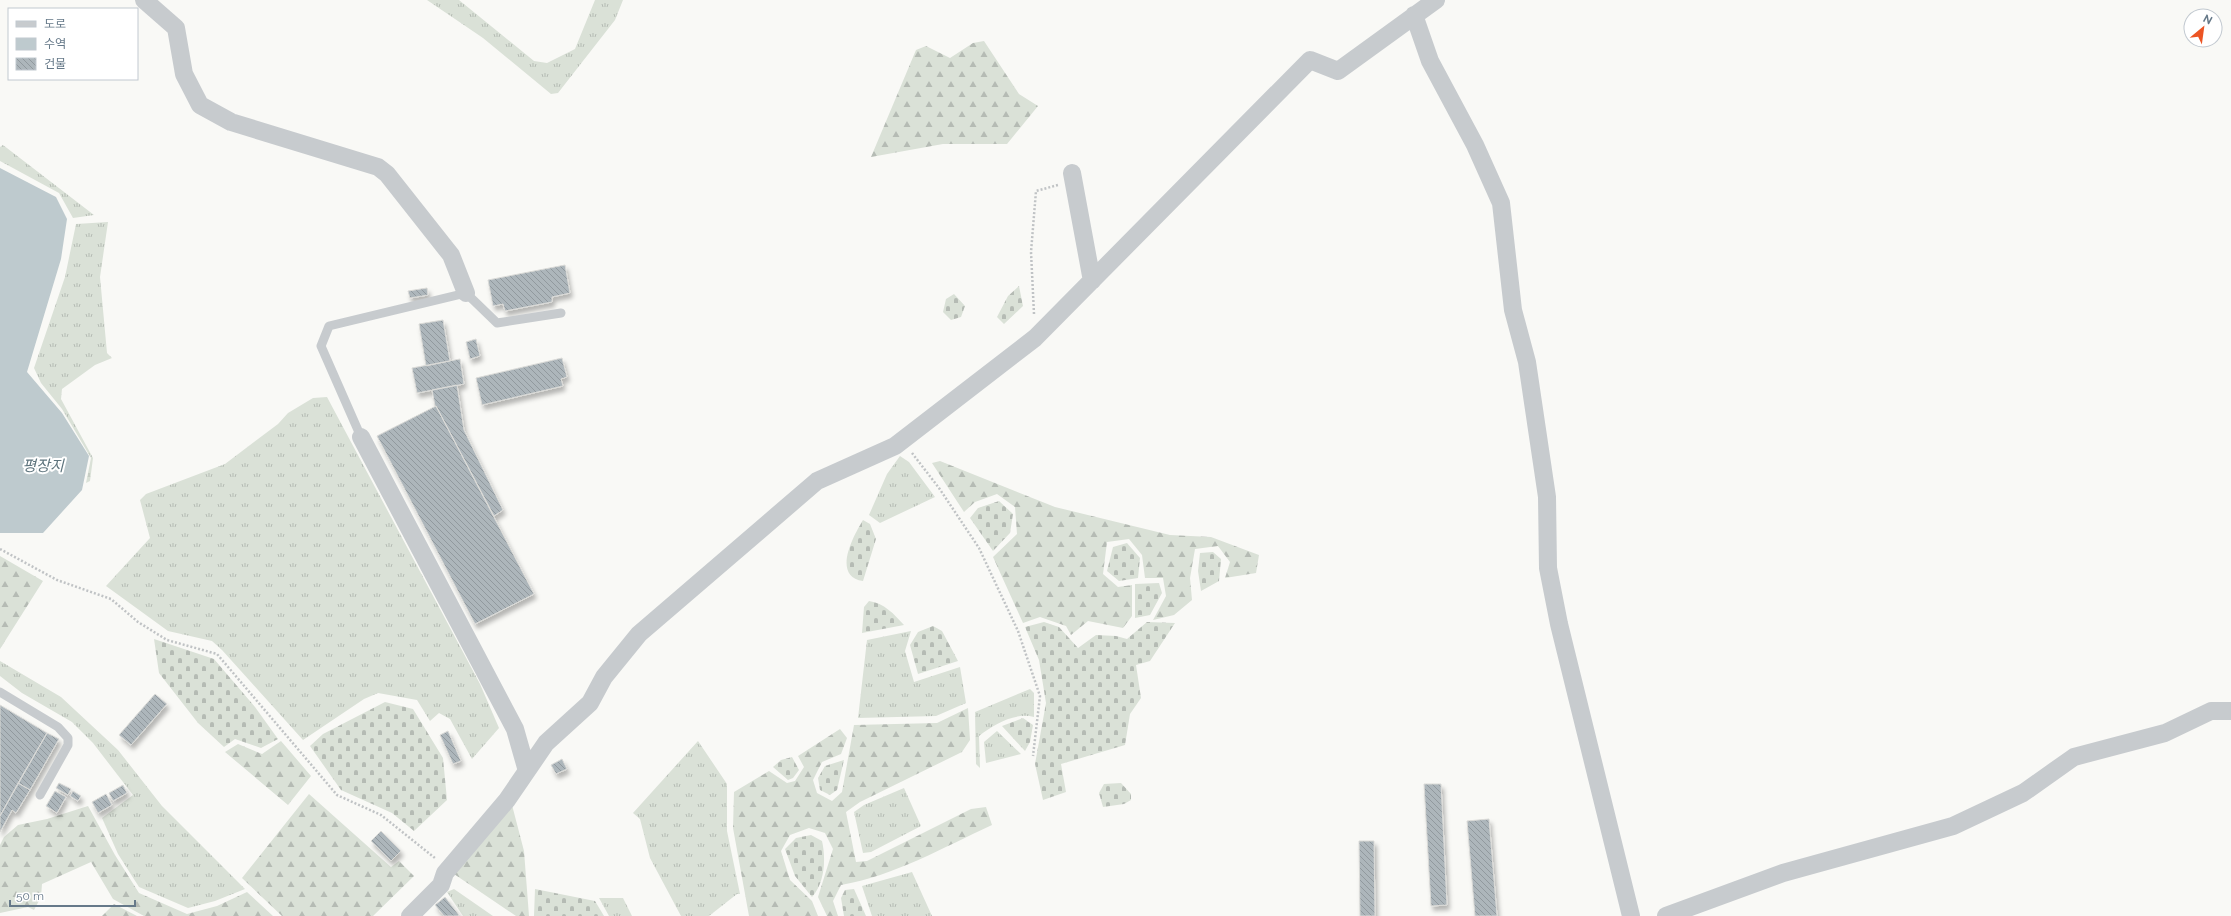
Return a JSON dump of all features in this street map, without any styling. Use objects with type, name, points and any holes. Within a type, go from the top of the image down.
[{"type":"street","points":[[144,0],[176,28],[184,74],[200,105],[231,122],[378,167],[387,174],[451,255],[466,292]]},
{"type":"street","points":[[410,916],[441,885],[445,874],[508,800],[546,743],[590,704],[604,677],[639,634],[817,481],[895,446],[1035,338],[1310,60],[1338,70],[1436,0]]},
{"type":"street","points":[[1414,15],[1430,61],[1475,145],[1501,203],[1513,310],[1527,362],[1547,497],[1548,568],[1559,624],[1631,916]]},
{"type":"street","points":[[1073,177],[1092,280]]},
{"type":"street","points":[[361,437],[515,729],[528,771]]},
{"type":"street","points":[[1666,916],[1783,873],[1953,826],[2023,793],[2074,757],[2165,733],[2211,711],[2231,711]]},
{"type":"lane","points":[[361,437],[321,346],[329,326],[466,292],[497,323],[561,313]]},
{"type":"lane","points":[[0,692],[58,727],[68,738],[68,745],[40,794]]},
{"type":"path","points":[[1035,338],[1031,252],[1036,191],[1073,177]]},
{"type":"path","points":[[902,440],[939,488],[979,548],[1018,631],[1040,696],[1033,756]]},
{"type":"path","points":[[0,549],[57,580],[111,599],[138,622],[167,640],[217,654],[337,795],[381,815],[435,857],[445,874]]},
{"type":"green space","points":[[427,0],[459,0],[534,61],[547,63],[575,49],[595,0],[623,0],[615,20],[558,93],[551,94],[483,38]]},
{"type":"green space","points":[[984,41],[1019,94],[1038,106],[1007,144],[943,144],[871,157],[916,50],[926,46],[950,58],[973,43]]},
{"type":"green space","points":[[3,145],[94,215],[73,218],[59,193],[0,161],[0,147]]},
{"type":"green space","points":[[108,222],[100,277],[107,353],[112,358],[95,365],[62,389],[61,399],[93,458],[90,481],[86,483],[91,458],[62,409],[41,383],[34,368],[65,277],[76,224]]},
{"type":"green space","points":[[1019,286],[1023,306],[1004,324],[997,317],[1008,296]]},
{"type":"green space","points":[[954,294],[965,306],[961,317],[951,320],[943,312],[946,299]]},
{"type":"green space","points":[[327,397],[480,684],[499,728],[472,759],[450,719],[439,713],[430,721],[417,700],[378,693],[364,699],[303,740],[222,650],[212,641],[168,631],[106,586],[150,538],[140,500],[146,494],[225,464],[278,424],[288,413],[313,398]]},
{"type":"green space","points":[[900,456],[909,462],[935,497],[880,523],[869,515],[887,474]]},
{"type":"green space","points":[[940,461],[1055,507],[1170,535],[1211,537],[1259,555],[1256,573],[1225,578],[1230,562],[1218,546],[1195,549],[1190,578],[1192,600],[1174,615],[1153,620],[1166,596],[1163,578],[1145,578],[1142,555],[1129,539],[1107,542],[1103,574],[1118,587],[1132,585],[1132,616],[1123,628],[1088,621],[1071,635],[1066,626],[1040,617],[1023,623],[993,557],[1017,534],[1015,507],[997,494],[975,502],[964,512],[932,463]]},
{"type":"green space","points":[[999,501],[1013,514],[1010,533],[993,551],[970,518],[978,508]]},
{"type":"green space","points":[[863,520],[870,524],[876,539],[863,581],[853,578],[848,571],[847,563],[851,545]]},
{"type":"green space","points":[[1127,543],[1140,558],[1138,578],[1119,581],[1107,571],[1113,547]]},
{"type":"green space","points":[[1213,552],[1221,559],[1219,581],[1201,591],[1198,571],[1200,553]]},
{"type":"green space","points":[[0,556],[43,581],[0,649]]},
{"type":"green space","points":[[1159,583],[1162,593],[1150,615],[1135,618],[1135,584]]},
{"type":"green space","points":[[869,601],[884,607],[904,625],[862,633],[864,607]]},
{"type":"green space","points":[[1044,622],[1059,627],[1078,648],[1096,635],[1116,636],[1127,639],[1147,622],[1175,623],[1150,661],[1136,665],[1141,698],[1130,714],[1125,745],[1061,764],[1066,792],[1043,800],[1035,764],[1046,703],[1039,660],[1025,627]]},
{"type":"green space","points":[[933,626],[942,631],[958,661],[918,674],[910,645],[918,632]]},
{"type":"green space","points":[[911,631],[905,651],[914,682],[960,667],[966,703],[936,716],[858,718],[867,640]]},
{"type":"green space","points":[[154,639],[214,659],[255,707],[278,739],[261,748],[235,739],[224,747],[198,723],[159,673]]},
{"type":"green space","points":[[0,661],[61,697],[118,750],[162,806],[245,889],[215,901],[188,908],[139,887],[118,854],[102,818],[133,795],[93,743],[72,722],[22,693],[0,676]]},
{"type":"green space","points":[[1030,689],[1034,693],[1034,717],[1020,716],[1005,720],[991,727],[979,736],[980,768],[976,764],[975,712]]},
{"type":"green space","points":[[385,702],[413,709],[443,758],[447,800],[414,831],[392,813],[341,790],[310,746],[323,734]]},
{"type":"green space","points":[[968,708],[970,740],[962,752],[860,802],[846,812],[856,862],[867,861],[971,809],[986,807],[992,825],[899,868],[861,881],[841,885],[833,901],[838,916],[827,916],[818,897],[833,849],[825,833],[809,828],[790,835],[781,851],[790,880],[812,901],[818,916],[749,916],[733,828],[734,792],[769,771],[787,783],[795,781],[804,767],[798,756],[840,729],[847,738],[841,754],[822,762],[813,780],[817,793],[832,801],[842,792],[854,725],[937,723]]},
{"type":"green space","points":[[1023,718],[1033,725],[1030,742],[1025,751],[1002,726]]},
{"type":"green space","points":[[997,731],[1021,754],[986,763],[984,742]]},
{"type":"green space","points":[[281,741],[311,776],[288,805],[225,752],[238,744],[262,754]]},
{"type":"green space","points":[[698,741],[727,784],[727,831],[740,894],[737,894],[709,916],[681,916],[650,858],[640,819],[633,813]]},
{"type":"green space","points":[[792,757],[799,770],[793,778],[788,780],[773,767],[781,760]]},
{"type":"green space","points":[[844,760],[837,790],[830,795],[820,790],[818,778],[825,766]]},
{"type":"green space","points":[[1121,783],[1131,794],[1131,800],[1124,804],[1103,807],[1099,793],[1104,784]]},
{"type":"green space","points":[[904,788],[921,826],[871,852],[863,853],[854,812],[864,805]]},
{"type":"green space","points":[[309,794],[391,867],[399,861],[414,876],[373,916],[282,916],[242,878]]},
{"type":"green space","points":[[512,805],[524,851],[529,916],[516,916],[454,874]]},
{"type":"green space","points":[[88,806],[115,855],[139,893],[187,914],[217,906],[247,892],[273,916],[144,916],[113,899],[91,862],[42,884],[41,897],[34,910],[28,907],[0,913],[0,845],[4,837],[18,825],[47,819]]},
{"type":"green space","points":[[811,835],[822,841],[824,855],[820,885],[812,897],[795,876],[785,849],[796,838]]},
{"type":"green space","points":[[912,872],[932,916],[872,916],[862,886]]},
{"type":"green space","points":[[454,889],[493,916],[463,916],[447,892]]},
{"type":"green space","points":[[535,889],[595,901],[604,916],[534,916]]},
{"type":"green space","points":[[854,889],[866,916],[844,916],[841,898],[845,890]]},
{"type":"green space","points":[[599,898],[623,898],[632,916],[609,916]]},
{"type":"green space","points":[[114,904],[137,916],[102,916]]},
{"type":"water","name":"평장지","points":[[0,168],[56,197],[67,219],[61,259],[27,372],[62,413],[89,456],[82,490],[43,533],[0,533]]},
{"type":"building","points":[[565,265],[570,293],[552,297],[552,302],[505,311],[503,304],[493,306],[488,280]]},
{"type":"building","points":[[427,288],[428,295],[410,298],[408,291]]},
{"type":"building","points":[[443,320],[450,361],[426,366],[419,324]]},
{"type":"building","points":[[476,339],[480,356],[470,359],[466,342]]},
{"type":"building","points":[[562,358],[567,377],[561,379],[563,386],[482,405],[476,378]]},
{"type":"building","points":[[460,359],[464,384],[417,393],[412,368]]},
{"type":"building","points":[[457,385],[464,430],[503,510],[494,516],[435,406],[432,390]]},
{"type":"building","points":[[436,406],[534,594],[475,624],[377,436]]},
{"type":"building","points":[[155,694],[167,704],[131,745],[119,735]]},
{"type":"building","points":[[0,705],[47,733],[0,816]]},
{"type":"building","points":[[448,731],[461,761],[453,764],[440,735]]},
{"type":"building","points":[[47,733],[59,739],[30,790],[18,783]]},
{"type":"building","points":[[562,759],[567,769],[556,774],[551,765]]},
{"type":"building","points":[[18,783],[30,790],[16,813],[12,810],[0,832],[0,816]]},
{"type":"building","points":[[59,783],[71,789],[68,795],[56,788]]},
{"type":"building","points":[[1424,784],[1441,784],[1447,905],[1431,906]]},
{"type":"building","points":[[123,785],[127,793],[113,801],[109,793]]},
{"type":"building","points":[[55,791],[66,797],[57,813],[46,806]]},
{"type":"building","points":[[73,791],[81,796],[78,801],[70,796]]},
{"type":"building","points":[[106,794],[112,805],[98,813],[92,802]]},
{"type":"building","points":[[1489,819],[1497,916],[1475,916],[1467,821]]},
{"type":"building","points":[[381,831],[401,851],[391,861],[371,841]]},
{"type":"building","points":[[1359,841],[1374,841],[1375,916],[1360,916]]},
{"type":"building","points":[[445,897],[459,915],[458,916],[444,916],[435,905]]}]
